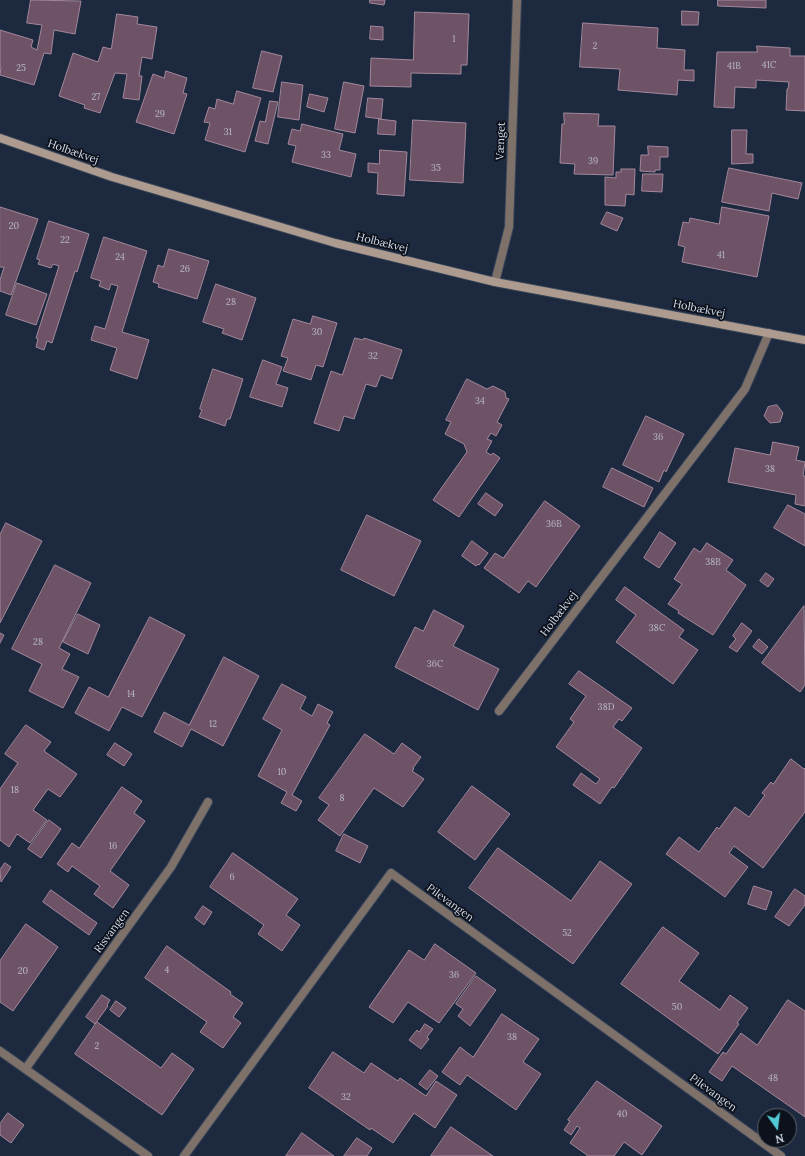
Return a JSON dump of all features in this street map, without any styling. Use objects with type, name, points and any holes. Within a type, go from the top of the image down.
[{"type":"main road","name":"Holbækvej","points":[[0,138],[112,177],[335,243],[495,282],[805,340]]},
{"type":"street","name":"Vænget","points":[[495,282],[509,227],[517,0]]},
{"type":"street","name":"Holbækvej","points":[[499,711],[745,388],[769,333]]},
{"type":"street","name":"Risvangen","points":[[26,1068],[171,867],[208,802]]},
{"type":"street","name":"Pilevangen","points":[[184,1156],[391,873],[781,1156]]},
{"type":"street","points":[[0,1050],[148,1156]]},
{"type":"building","points":[[31,0],[81,1],[75,34],[54,30],[51,54],[44,53],[34,85],[0,75],[0,30],[33,40],[31,47],[37,50],[42,25],[27,23]]},
{"type":"building","points":[[370,0],[385,0],[384,5],[370,3]]},
{"type":"building","points":[[718,0],[766,0],[766,8],[718,6]]},
{"type":"building","points":[[682,11],[699,12],[698,25],[682,25]]},
{"type":"building","points":[[415,12],[469,14],[467,65],[461,65],[461,74],[411,73],[411,87],[370,86],[371,58],[413,60]]},
{"type":"building","points":[[117,14],[138,17],[137,24],[157,27],[152,59],[142,57],[139,76],[142,76],[139,100],[123,98],[127,74],[115,73],[100,113],[84,108],[85,105],[59,96],[73,53],[98,62],[103,47],[111,49]]},
{"type":"building","points":[[583,23],[658,28],[657,48],[685,50],[684,70],[694,70],[694,81],[678,80],[677,95],[618,90],[620,69],[580,67]]},
{"type":"building","points":[[371,26],[383,27],[383,40],[370,39]]},
{"type":"building","points":[[757,46],[790,48],[790,56],[805,56],[805,111],[786,110],[787,89],[789,82],[756,80],[756,88],[735,87],[734,108],[714,107],[717,52],[757,52]]},
{"type":"building","points":[[262,51],[282,56],[273,92],[253,88]]},
{"type":"building","points":[[166,71],[187,78],[183,93],[187,94],[174,134],[136,122],[153,74],[164,78]]},
{"type":"building","points":[[282,82],[303,85],[299,120],[278,117]]},
{"type":"building","points":[[344,82],[364,86],[355,133],[335,129]]},
{"type":"building","points":[[237,91],[261,98],[245,152],[205,140],[210,123],[204,122],[209,107],[215,109],[217,99],[233,104]]},
{"type":"building","points":[[310,94],[328,98],[324,112],[307,107]]},
{"type":"building","points":[[368,98],[383,99],[381,119],[366,117]]},
{"type":"building","points":[[270,101],[278,102],[268,144],[255,141],[260,121],[265,122]]},
{"type":"building","points":[[564,113],[599,114],[598,126],[615,126],[613,175],[574,174],[575,164],[560,163]]},
{"type":"building","points":[[379,119],[396,121],[395,135],[378,134]]},
{"type":"building","points":[[413,120],[466,123],[463,183],[410,180]]},
{"type":"building","points":[[302,124],[343,134],[339,150],[356,154],[351,177],[292,162],[296,146],[288,144],[292,129],[300,131]]},
{"type":"building","points":[[732,130],[747,130],[746,154],[753,154],[753,163],[732,164]]},
{"type":"building","points":[[648,146],[668,147],[668,157],[660,157],[660,170],[655,170],[655,172],[640,171],[641,155],[648,155]]},
{"type":"building","points":[[380,150],[407,152],[404,196],[377,194],[378,173],[368,172],[368,163],[379,164]]},
{"type":"building","points":[[729,168],[802,183],[798,199],[772,193],[769,211],[722,202]]},
{"type":"building","points":[[621,169],[635,169],[634,195],[626,194],[625,206],[605,205],[605,177],[616,178],[616,172],[621,172]]},
{"type":"building","points":[[643,174],[663,174],[662,192],[642,191]]},
{"type":"building","points":[[0,207],[38,219],[11,295],[0,291],[0,280],[4,267],[0,267]]},
{"type":"building","points":[[722,207],[769,216],[757,277],[682,262],[685,247],[678,245],[683,222],[689,223],[690,218],[719,224]]},
{"type":"building","points":[[607,212],[623,218],[617,231],[601,224]]},
{"type":"building","points":[[49,221],[89,234],[77,272],[75,271],[52,343],[47,341],[44,350],[36,347],[38,339],[36,338],[59,266],[53,264],[51,268],[38,264],[40,260],[37,259]]},
{"type":"building","points":[[104,237],[147,251],[122,332],[149,340],[137,379],[110,370],[117,348],[91,340],[95,326],[105,329],[118,286],[111,284],[109,290],[99,286],[101,281],[91,278]]},
{"type":"building","points":[[169,249],[209,261],[197,299],[158,287],[159,284],[153,282],[158,265],[163,267]]},
{"type":"building","points":[[17,283],[47,294],[36,325],[6,315]]},
{"type":"building","points":[[216,284],[256,298],[242,340],[222,333],[224,329],[203,322]]},
{"type":"building","points":[[313,316],[337,323],[323,367],[316,365],[311,380],[283,371],[288,358],[281,356],[293,319],[310,324]]},
{"type":"building","points":[[355,338],[363,340],[364,338],[402,350],[392,379],[381,375],[376,387],[366,384],[354,419],[344,416],[339,431],[314,423],[331,371],[342,375]]},
{"type":"building","points":[[263,360],[282,367],[276,384],[288,388],[282,407],[250,397]]},
{"type":"building","points":[[213,369],[243,379],[230,419],[227,419],[225,426],[199,417],[202,410],[200,409]]},
{"type":"building","points":[[467,379],[487,389],[493,386],[505,392],[506,398],[509,399],[497,422],[502,425],[496,436],[491,433],[487,439],[492,441],[486,452],[491,455],[493,453],[500,458],[459,517],[433,500],[467,452],[464,444],[445,434],[451,422],[446,420]]},
{"type":"building","points":[[777,405],[783,413],[780,422],[770,423],[764,416],[768,407]]},
{"type":"building","points":[[646,416],[684,434],[666,472],[664,470],[659,482],[623,465]]},
{"type":"building","points":[[773,442],[799,447],[796,460],[805,462],[803,476],[805,476],[805,506],[795,504],[796,495],[728,482],[735,448],[770,455]]},
{"type":"building","points":[[612,468],[653,488],[644,507],[603,487]]},
{"type":"building","points":[[486,493],[503,505],[495,516],[478,504]]},
{"type":"building","points":[[545,501],[580,526],[536,587],[528,581],[519,593],[484,568],[495,553],[503,558]]},
{"type":"building","points":[[788,505],[805,514],[805,546],[774,528]]},
{"type":"building","points":[[367,515],[421,541],[394,596],[341,570]]},
{"type":"building","points":[[6,523],[42,541],[0,623],[0,535]]},
{"type":"building","points":[[660,532],[676,543],[659,568],[644,558]]},
{"type":"building","points":[[472,541],[488,553],[479,565],[478,564],[476,566],[462,556]]},
{"type":"building","points":[[707,543],[733,560],[726,570],[746,585],[713,635],[678,613],[679,611],[668,604],[682,584],[674,579],[694,548],[700,552]]},
{"type":"building","points":[[55,565],[91,583],[59,648],[70,654],[62,669],[79,677],[63,708],[29,691],[42,664],[12,649]]},
{"type":"building","points":[[766,573],[774,579],[768,587],[760,581]]},
{"type":"building","points":[[625,587],[684,630],[679,637],[698,650],[673,684],[616,642],[636,615],[616,600]]},
{"type":"building","points":[[804,606],[805,685],[800,692],[762,663]]},
{"type":"building","points":[[434,610],[464,626],[453,646],[499,669],[478,710],[395,667],[415,627],[423,631]]},
{"type":"building","points":[[78,614],[100,625],[88,654],[63,642]]},
{"type":"building","points":[[150,617],[185,635],[142,717],[122,707],[109,731],[75,713],[89,687],[108,697]]},
{"type":"building","points":[[742,623],[752,631],[737,652],[729,647],[736,639],[733,636]]},
{"type":"building","points":[[0,633],[4,635],[0,643]]},
{"type":"building","points":[[759,639],[768,647],[762,654],[753,647]]},
{"type":"building","points":[[224,657],[259,676],[223,746],[191,729],[182,747],[154,732],[164,712],[189,725]]},
{"type":"building","points":[[579,671],[632,708],[622,721],[619,719],[613,727],[642,748],[614,788],[612,787],[600,804],[573,785],[581,773],[596,784],[600,779],[556,747],[574,722],[570,719],[586,696],[569,684]]},
{"type":"building","points":[[282,684],[306,697],[300,709],[312,716],[318,704],[333,712],[327,723],[330,725],[292,795],[302,801],[296,811],[281,803],[287,792],[258,776],[282,730],[263,719]]},
{"type":"building","points":[[26,725],[51,742],[44,751],[77,774],[60,797],[48,789],[33,810],[47,820],[30,843],[17,834],[9,847],[0,840],[0,789],[18,763],[5,754]]},
{"type":"building","points":[[365,734],[394,754],[402,743],[421,757],[412,771],[424,779],[403,807],[374,788],[340,836],[318,820],[329,805],[319,798]]},
{"type":"building","points":[[115,743],[132,754],[124,766],[107,755]]},
{"type":"building","points":[[791,759],[804,769],[805,768],[805,812],[763,868],[734,846],[729,853],[748,867],[725,897],[666,854],[679,837],[699,852],[717,827],[719,829],[735,807],[749,817],[765,795],[762,793],[771,782],[773,784]]},
{"type":"building","points":[[472,786],[510,814],[475,860],[438,832]]},
{"type":"building","points":[[122,787],[142,801],[134,813],[145,821],[110,871],[129,885],[113,908],[94,894],[100,886],[72,866],[68,872],[57,864],[72,843],[79,848]]},
{"type":"building","points":[[49,820],[61,829],[41,858],[28,849]]},
{"type":"building","points":[[344,834],[368,846],[360,863],[336,851]]},
{"type":"building","points":[[498,848],[571,901],[600,861],[632,884],[573,964],[469,888]]},
{"type":"building","points":[[233,853],[298,899],[286,915],[300,925],[282,951],[258,934],[264,925],[210,887]]},
{"type":"building","points":[[5,863],[11,867],[1,882],[0,870]]},
{"type":"building","points":[[754,886],[772,892],[766,910],[748,904]]},
{"type":"building","points":[[795,889],[805,896],[805,905],[789,926],[775,917]]},
{"type":"building","points":[[51,890],[97,923],[89,935],[43,902]]},
{"type":"building","points":[[203,906],[212,912],[204,925],[195,918]]},
{"type":"building","points":[[26,924],[58,947],[13,1011],[0,1002],[0,961]]},
{"type":"building","points":[[663,927],[699,953],[679,981],[720,1010],[730,995],[748,1008],[737,1023],[739,1024],[718,1054],[621,984]]},
{"type":"building","points":[[435,944],[476,973],[439,1023],[408,1002],[393,1023],[369,1007],[409,950],[424,960]]},
{"type":"building","points":[[167,946],[231,992],[230,994],[243,1003],[233,1017],[241,1023],[223,1048],[200,1032],[207,1022],[145,978]]},
{"type":"building","points":[[476,976],[496,990],[470,1026],[458,1016],[463,1009],[456,1004]]},
{"type":"building","points":[[102,995],[110,1000],[107,1005],[108,1006],[95,1024],[86,1017]]},
{"type":"building","points":[[788,1000],[805,1011],[805,1117],[797,1111],[797,1108],[792,1108],[732,1066],[722,1081],[709,1072],[723,1052],[726,1054],[741,1033],[757,1045]]},
{"type":"building","points":[[116,1001],[126,1008],[119,1017],[110,1010]]},
{"type":"building","points":[[502,1014],[539,1039],[523,1062],[541,1074],[516,1110],[467,1075],[460,1085],[442,1072],[460,1047],[473,1057]]},
{"type":"building","points":[[97,1022],[161,1068],[172,1053],[194,1069],[162,1115],[75,1054]]},
{"type":"building","points":[[425,1024],[433,1029],[427,1037],[429,1039],[421,1049],[409,1040],[417,1030],[419,1032]]},
{"type":"building","points":[[333,1052],[364,1073],[371,1063],[398,1081],[400,1078],[426,1096],[436,1081],[457,1095],[435,1128],[414,1113],[393,1143],[371,1128],[370,1130],[309,1088]]},
{"type":"building","points":[[430,1070],[438,1076],[427,1090],[419,1084]]},
{"type":"building","points":[[597,1081],[662,1126],[642,1155],[624,1142],[614,1156],[587,1156],[570,1143],[580,1128],[577,1126],[571,1135],[564,1130],[570,1121],[568,1120]]},
{"type":"building","points":[[8,1113],[24,1125],[11,1143],[0,1135],[0,1124]]},
{"type":"building","points":[[451,1127],[493,1156],[431,1156]]},
{"type":"building","points":[[302,1133],[334,1156],[286,1156]]},
{"type":"building","points":[[357,1138],[372,1148],[367,1156],[344,1156]]}]
